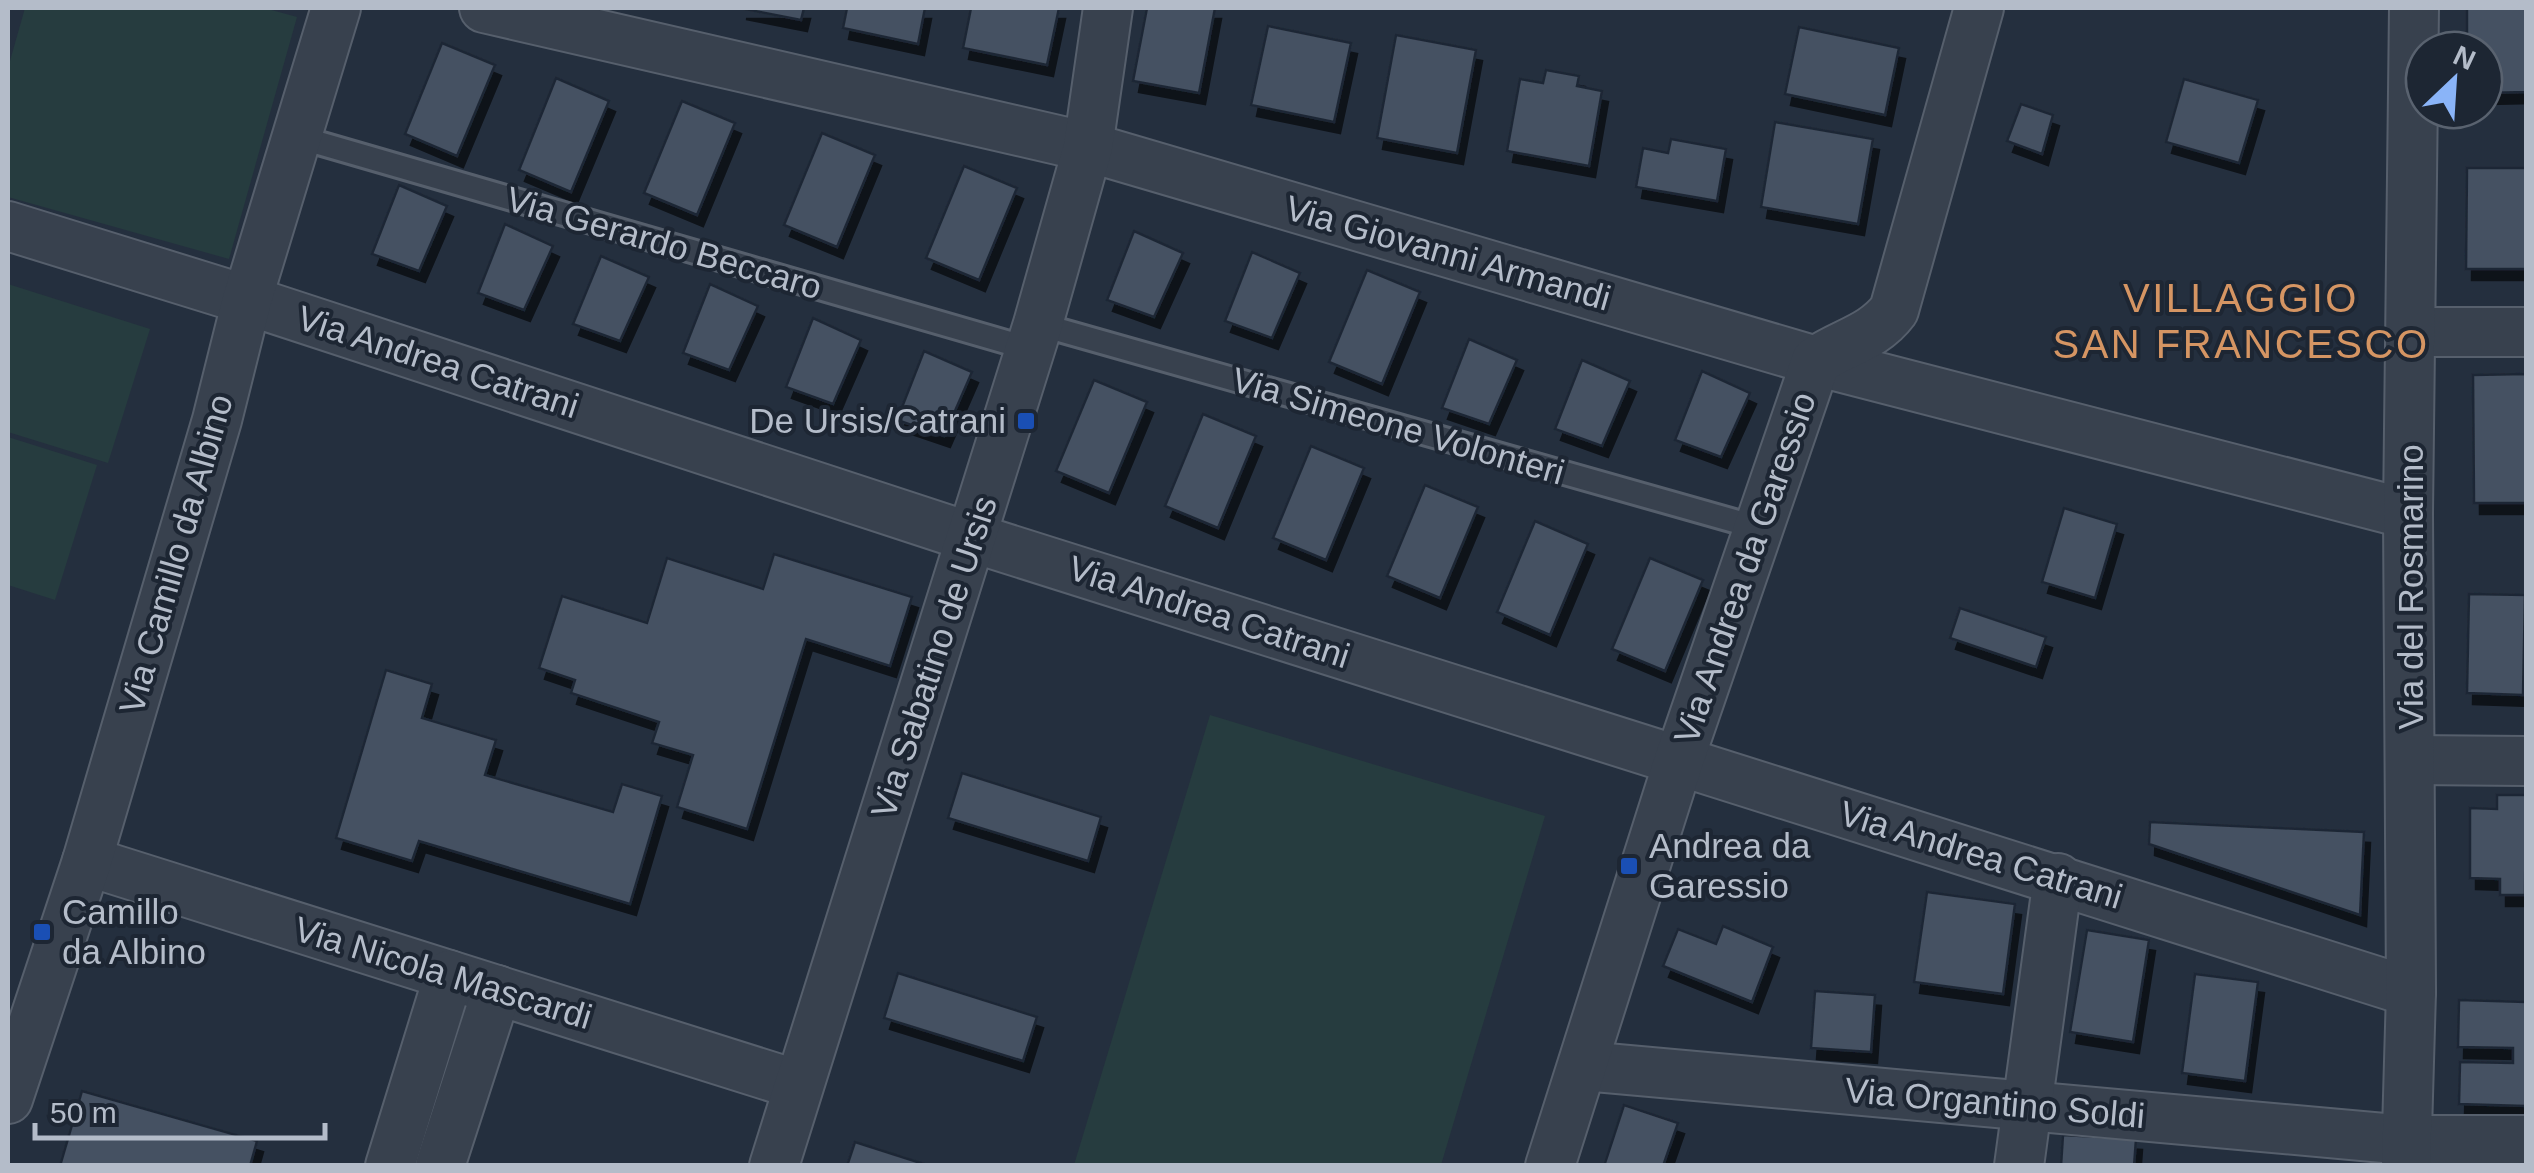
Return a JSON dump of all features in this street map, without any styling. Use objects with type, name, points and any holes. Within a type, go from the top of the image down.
[{"type":"street","name":"Via Camillo da Albino","points":[[8,1099],[17,1035],[87,861],[217,420],[247,300],[336,8]]},
{"type":"street","name":"Via Giovanni Armandi","points":[[484,8],[1088,147],[1816,362],[2408,514]]},
{"type":"street","name":"Via Sabatino de Ursis","points":[[774,1166],[1034,337],[1088,147],[1108,8]]},
{"type":"street","name":"Via Andrea da Garessio","points":[[1550,1166],[1678,760],[1816,362],[1839,346],[1868,337],[1894,310],[1979,8]]},
{"type":"street","name":"Via del Rosmarino","points":[[2406,1153],[2411,992],[2408,514],[2414,8]]},
{"type":"street","name":"Via Andrea Catrani","points":[[8,226],[247,300],[972,538],[2411,992]]},
{"type":"street","points":[[2413,332],[2526,332]]},
{"type":"street","points":[[2412,760],[2526,761]]},
{"type":"street","name":"Via Nicola Mascardi","points":[[87,861],[798,1085]]},
{"type":"street","points":[[2019,1166],[2058,878]]},
{"type":"street","points":[[390,1166],[449,975]]},
{"type":"street","points":[[440,1166],[498,990]]},
{"type":"street","name":"Via Organtino Soldi","points":[[1584,1066],[2027,1106],[2406,1153],[2526,1140]]},
{"type":"lane","name":"Via Gerardo Beccaro","points":[[298,136],[1034,337]]},
{"type":"lane","name":"Via Simeone Volonteri","points":[[1034,337],[1759,528]]},
{"type":"green space","points":[[25,8],[264,8],[297,17],[229,259],[8,197],[8,68]]},
{"type":"green space","points":[[8,284],[150,329],[108,463],[8,432]]},
{"type":"green space","points":[[8,437],[97,465],[55,600],[8,585]]},
{"type":"green space","points":[[1210,715],[1545,816],[1441,1165],[1074,1165]]},
{"type":"building","points":[[740,8],[804,8],[801,20]]},
{"type":"building","points":[[847,8],[925,8],[918,44],[843,28]]},
{"type":"building","points":[[971,8],[1059,8],[1047,65],[963,48]]},
{"type":"building","points":[[1147,8],[1215,8],[1199,93],[1133,81]]},
{"type":"building","points":[[2467,8],[2526,8],[2526,92],[2504,93],[2504,30],[2467,30]]},
{"type":"building","points":[[1268,26],[1351,43],[1334,122],[1251,105]]},
{"type":"building","points":[[1799,27],[1899,48],[1885,115],[1785,94]]},
{"type":"building","points":[[1396,35],[1476,50],[1457,153],[1377,138]]},
{"type":"building","points":[[442,43],[495,65],[457,156],[405,134]]},
{"type":"building","points":[[1546,70],[1579,76],[1577,86],[1602,91],[1589,166],[1507,151],[1520,79],[1543,83]]},
{"type":"building","points":[[556,78],[609,101],[571,192],[519,170]]},
{"type":"building","points":[[2184,79],[2258,100],[2239,163],[2166,142]]},
{"type":"building","points":[[682,101],[735,123],[697,215],[644,193]]},
{"type":"building","points":[[2021,104],[2053,115],[2042,154],[2007,141]]},
{"type":"building","points":[[1775,122],[1873,139],[1858,224],[1761,207]]},
{"type":"building","points":[[822,133],[875,155],[837,247],[784,225]]},
{"type":"building","points":[[1671,139],[1726,149],[1717,201],[1636,187],[1643,148],[1668,153]]},
{"type":"building","points":[[964,166],[1017,188],[979,280],[926,258]]},
{"type":"building","points":[[2467,168],[2526,168],[2526,269],[2466,269]]},
{"type":"building","points":[[399,185],[447,206],[419,271],[372,254]]},
{"type":"building","points":[[505,224],[553,246],[524,310],[478,293]]},
{"type":"building","points":[[1134,231],[1183,253],[1154,317],[1107,300]]},
{"type":"building","points":[[1252,252],[1300,273],[1272,338],[1225,321]]},
{"type":"building","points":[[601,256],[649,277],[620,341],[573,324]]},
{"type":"building","points":[[1367,270],[1420,292],[1382,384],[1329,362]]},
{"type":"building","points":[[710,284],[758,306],[729,370],[683,353]]},
{"type":"building","points":[[813,318],[861,340],[833,404],[786,387]]},
{"type":"building","points":[[1469,339],[1517,360],[1489,424],[1442,408]]},
{"type":"building","points":[[924,351],[972,372],[944,436],[897,420]]},
{"type":"building","points":[[1582,360],[1630,381],[1602,446],[1555,429]]},
{"type":"building","points":[[1702,371],[1750,393],[1721,457],[1675,440]]},
{"type":"building","points":[[2526,374],[2526,503],[2474,503],[2473,375]]},
{"type":"building","points":[[1094,380],[1147,402],[1109,493],[1056,471]]},
{"type":"building","points":[[1203,414],[1256,436],[1218,528],[1165,506]]},
{"type":"building","points":[[1311,446],[1364,468],[1326,560],[1273,538]]},
{"type":"building","points":[[1425,485],[1478,507],[1440,598],[1387,576]]},
{"type":"building","points":[[2064,508],[2117,524],[2095,598],[2042,582]]},
{"type":"building","points":[[1535,521],[1588,544],[1550,635],[1497,612]]},
{"type":"building","points":[[774,554],[912,597],[890,666],[806,639],[747,829],[677,807],[693,755],[652,743],[659,722],[571,693],[575,680],[539,668],[562,596],[647,623],[667,558],[763,589]]},
{"type":"building","points":[[1650,558],[1703,580],[1665,671],[1612,649]]},
{"type":"building","points":[[2469,594],[2525,595],[2523,695],[2467,693]]},
{"type":"building","points":[[1960,608],[2046,637],[2036,667],[1950,638]]},
{"type":"building","points":[[386,670],[432,684],[422,718],[496,740],[485,775],[613,812],[622,784],[662,796],[630,904],[419,841],[412,861],[336,838]]},
{"type":"building","points":[[962,773],[1101,817],[1088,861],[948,818]]},
{"type":"building","points":[[2497,795],[2526,795],[2525,895],[2500,895],[2500,879],[2470,878],[2470,808],[2497,809]]},
{"type":"building","points":[[2150,822],[2364,832],[2360,915],[2149,844]]},
{"type":"building","points":[[1927,892],[2015,904],[2003,994],[1914,982]]},
{"type":"building","points":[[1723,926],[1773,947],[1752,1002],[1663,966],[1678,929],[1716,944]]},
{"type":"building","points":[[2087,930],[2149,940],[2133,1042],[2070,1032]]},
{"type":"building","points":[[898,973],[1037,1017],[1023,1061],[884,1018]]},
{"type":"building","points":[[2195,974],[2258,982],[2245,1081],[2182,1073]]},
{"type":"building","points":[[1815,991],[1875,995],[1871,1052],[1811,1048]]},
{"type":"building","points":[[2459,1000],[2526,1002],[2526,1106],[2459,1104],[2460,1062],[2513,1063],[2513,1048],[2458,1047]]},
{"type":"building","points":[[82,1091],[257,1141],[250,1166],[60,1166]]},
{"type":"building","points":[[1624,1105],[1678,1123],[1663,1166],[1604,1166]]},
{"type":"building","points":[[2063,1135],[2136,1139],[2134,1166],[2061,1166]]},
{"type":"building","points":[[855,1142],[930,1166],[847,1166]]},
{"type":"place","name":"De Ursis/Catrani","points":[[1026,421]]},
{"type":"place","name":"Andrea da Garessio","points":[[1629,866]]},
{"type":"place","name":"Camillo da Albino","points":[[42,932]]},
{"type":"district","name":"VILLAGGIO SAN FRANCESCO","points":[[2241,321]]}]
